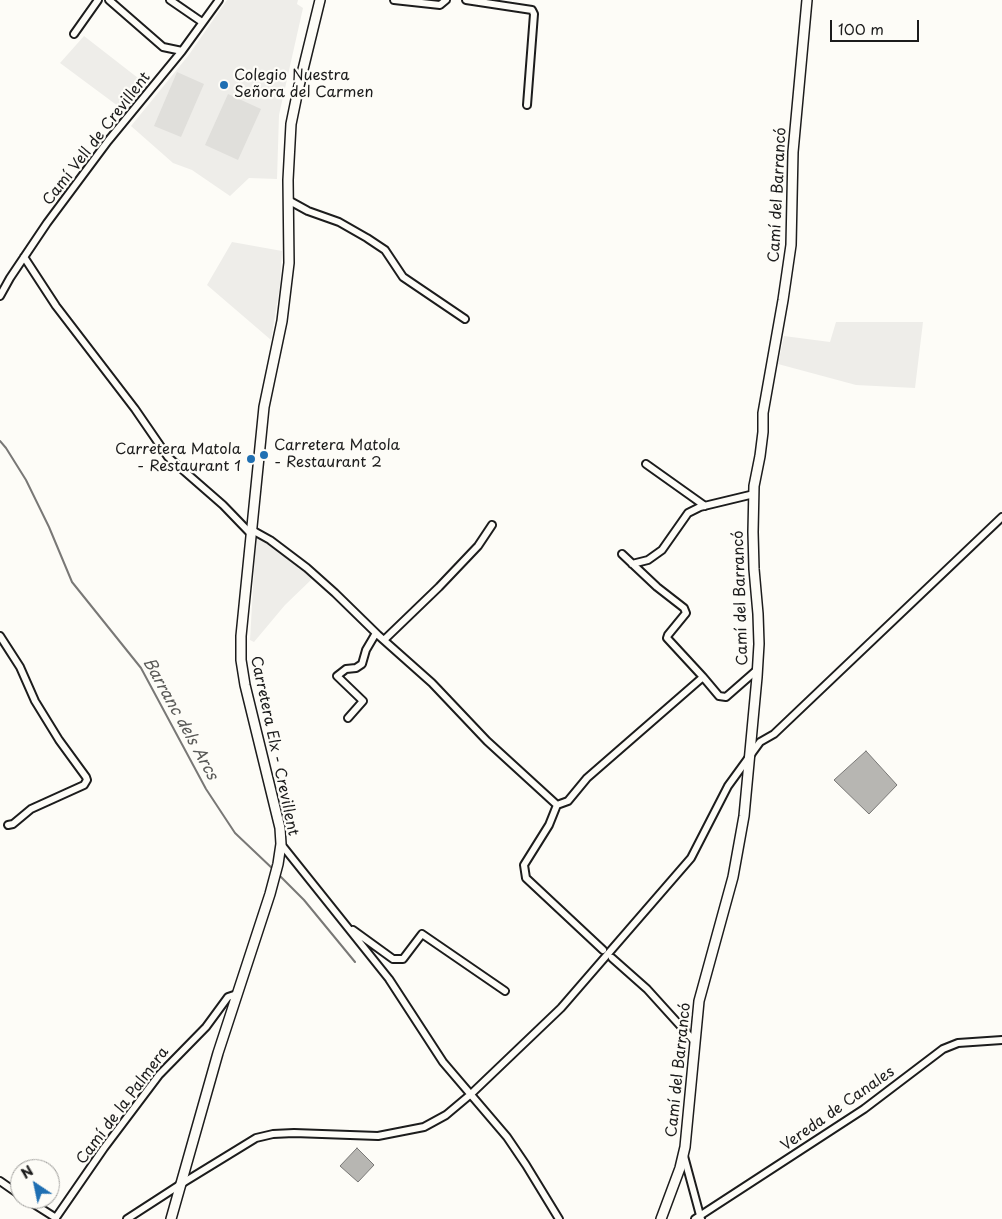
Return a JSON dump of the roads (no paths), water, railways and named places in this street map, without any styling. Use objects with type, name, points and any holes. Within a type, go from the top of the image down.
[{"type":"street","points":[[74,34],[98,0]]},
{"type":"street","points":[[109,0],[164,47],[182,51]]},
{"type":"street","points":[[170,0],[202,22]]},
{"type":"street","name":"Camí Vell de Crevillent","points":[[0,296],[47,223],[108,141],[182,51],[219,0]]},
{"type":"street","name":"Carretera Elx - Crevillent","points":[[171,1219],[218,1053],[270,894],[281,844],[280,828],[244,685],[241,636],[264,408],[282,321],[289,263],[288,200],[291,124],[320,0]]},
{"type":"street","points":[[394,0],[440,5],[446,0]]},
{"type":"street","points":[[466,0],[532,10],[534,14],[527,105]]},
{"type":"street","name":"Camí del Barrancó","points":[[661,1219],[683,1155],[688,1126],[699,1001],[733,877],[744,816],[758,669],[758,614],[752,532],[754,494],[763,432],[763,414],[791,245],[793,152],[808,0]]},
{"type":"street","points":[[288,200],[308,211],[339,222],[385,250],[404,277],[466,319]]},
{"type":"street","points":[[24,256],[56,306],[168,457],[252,532],[270,540],[307,568],[432,683],[487,741],[557,805]]},
{"type":"street","points":[[646,464],[705,506]]},
{"type":"street","points":[[632,564],[648,560],[662,550],[688,513],[705,506],[754,494]]},
{"type":"street","points":[[127,1219],[256,1138],[272,1134],[294,1133],[378,1136],[424,1127],[446,1115],[471,1094],[561,1008],[691,858],[728,786],[760,742],[774,734],[1002,517]]},
{"type":"street","points":[[384,640],[478,546],[492,525]]},
{"type":"street","points":[[622,554],[684,608],[686,614],[667,638],[719,696],[726,697],[758,669]]},
{"type":"street","points":[[348,718],[363,700],[337,676],[346,669],[356,668],[362,664],[366,650],[376,633]]},
{"type":"street","points":[[0,636],[20,667],[35,701],[87,780],[84,785],[31,809],[13,824],[8,824]]},
{"type":"street","points":[[557,805],[568,801],[587,778],[703,677]]},
{"type":"street","points":[[557,805],[550,825],[524,865],[526,878],[603,950]]},
{"type":"street","points":[[281,844],[389,979],[443,1062],[507,1137],[526,1164],[559,1219]]},
{"type":"street","points":[[346,925],[393,959],[402,959],[422,934],[505,991]]},
{"type":"street","points":[[612,958],[647,989],[695,1042]]},
{"type":"street","name":"Camí de la Palmera","points":[[55,1219],[104,1148],[159,1074],[206,1027],[228,997],[237,994]]},
{"type":"street","name":"Vereda de Canales","points":[[698,1218],[864,1109],[943,1049],[958,1044],[1002,1040]]},
{"type":"street","points":[[683,1155],[698,1218]]},
{"type":"street","points":[[40,1209],[55,1219]]},
{"type":"waterway","name":"Barranc dels Arcs","points":[[0,441],[26,480],[49,527],[72,582],[141,668],[206,789],[235,833],[274,870]]},
{"type":"waterway","name":"Barranc dels Arcs","points":[[279,875],[304,900],[355,962]]},
{"type":"place","name":"Colegio Nuestra Señora del Carmen","points":[[224,85]]},
{"type":"place","name":"Carretera Matola - Restaurant 2","points":[[264,455]]},
{"type":"place","name":"Carretera Matola - Restaurant 1","points":[[251,459]]}]
